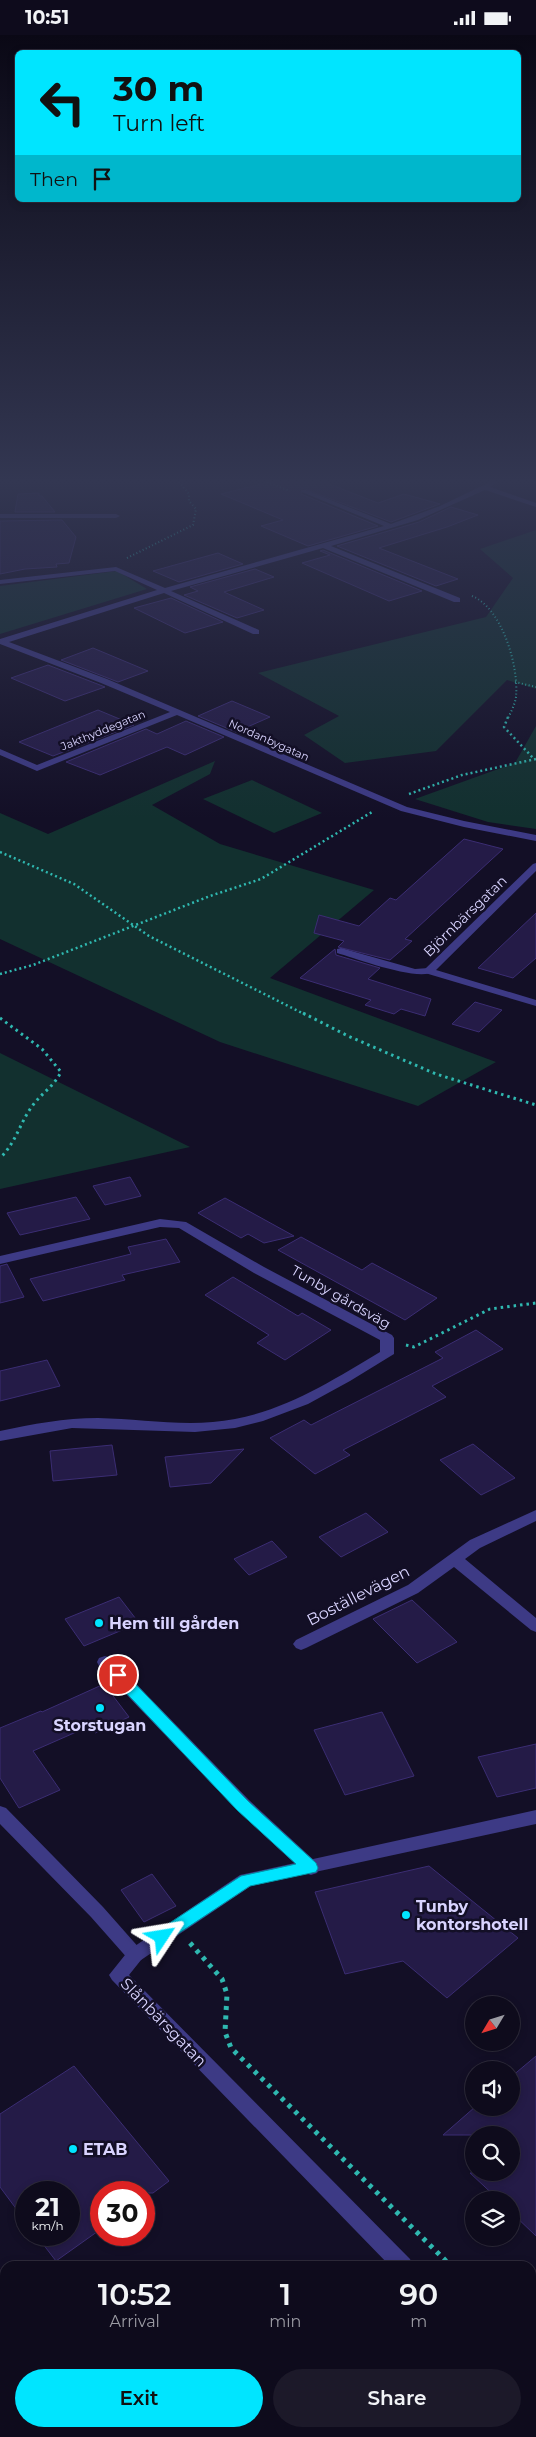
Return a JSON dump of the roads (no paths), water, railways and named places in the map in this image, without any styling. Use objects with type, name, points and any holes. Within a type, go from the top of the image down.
[{"type":"street","points":[[0,641],[156,594]]},
{"type":"street","points":[[173,594],[256,633]]},
{"type":"street","points":[[443,594],[457,600]]},
{"type":"street","name":"Nordanbygatan","points":[[0,641],[178,712],[390,803],[464,824],[536,838]]},
{"type":"street","name":"Jakthyddegatan","points":[[0,752],[37,768],[178,712]]},
{"type":"street","name":"Björnbärsgatan","points":[[536,866],[429,971],[536,1003]]},
{"type":"street","points":[[341,951],[415,973],[429,971]]},
{"type":"street","name":"Tunby gårdsväg","points":[[0,1260],[160,1223],[182,1225],[387,1338],[387,1354],[315,1397],[264,1416],[210,1427],[82,1423],[49,1426],[0,1436]]},
{"type":"street","name":"Boställevägen","points":[[302,1644],[413,1589],[475,1544],[536,1515]]},
{"type":"street","points":[[455,1559],[536,1626]]},
{"type":"street","points":[[105,1662],[243,1805],[310,1868]]},
{"type":"street","points":[[0,1813],[97,1912],[135,1955]]},
{"type":"street","name":"Slånbärsgatan","points":[[398,2261],[118,1975],[135,1955],[246,1880],[310,1868],[536,1817]]},
{"type":"place","name":"Hem till gården","points":[[99,1623]]},
{"type":"place","name":"Storstugan","points":[[100,1708]]},
{"type":"place","name":"Tunby kontorshotell","points":[[406,1915]]},
{"type":"place","name":"ETAB","points":[[73,2149]]}]
